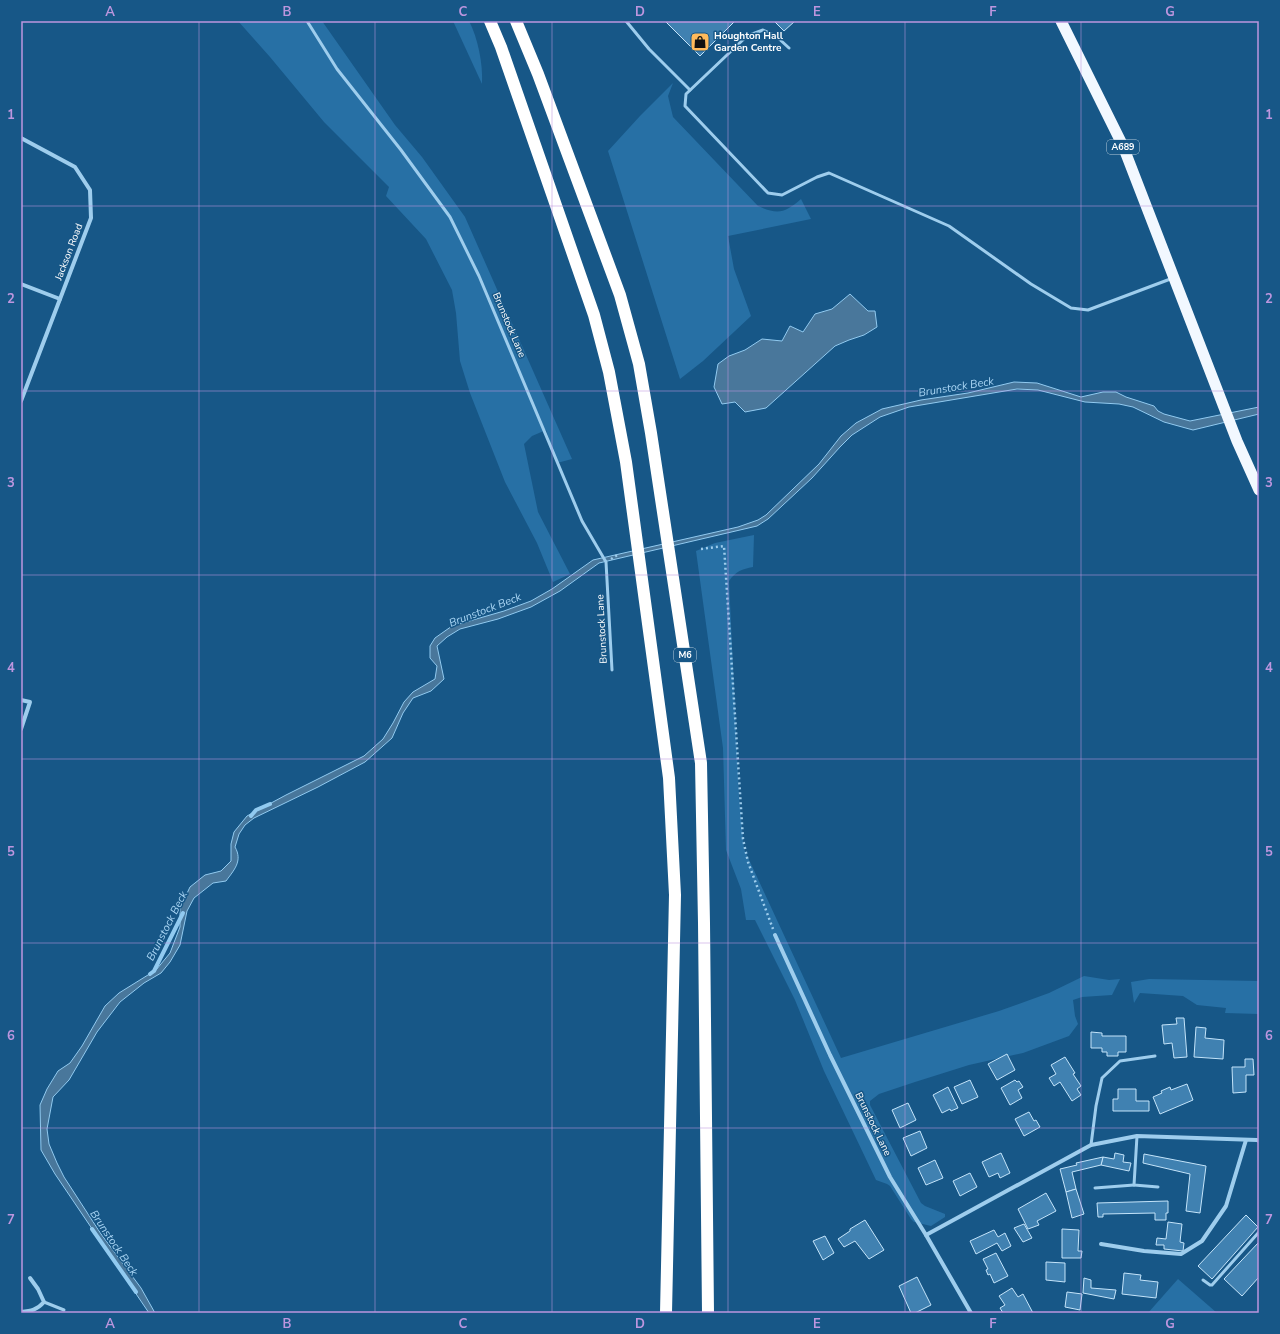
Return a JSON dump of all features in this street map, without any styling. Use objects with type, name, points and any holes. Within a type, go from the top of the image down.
[{"type":"highway","points":[[490,21],[501,48],[594,316],[609,372],[626,462],[665,746],[669,778],[675,895],[666,1313]]},
{"type":"highway","name":"M6","points":[[516,21],[541,82],[620,295],[638,364],[651,434],[701,763],[708,1313]]},
{"type":"highway","name":"A689","points":[[1061,21],[1123,146],[1237,441],[1259,490]]},
{"type":"street","name":"Jackson Road","points":[[21,138],[75,167],[90,190],[91,218],[21,401]]},
{"type":"street","points":[[21,284],[60,299]]},
{"type":"street","points":[[21,700],[30,702],[21,729]]},
{"type":"street","name":"Brunstock Lane","points":[[775,935],[830,1056],[890,1177],[926,1234],[971,1313]]},
{"type":"street","points":[[926,1234],[1091,1145],[1136,1136],[1258,1140]]},
{"type":"street","points":[[1101,1244],[1144,1251],[1181,1254],[1202,1240],[1226,1206],[1246,1140]]},
{"type":"street","points":[[21,1312],[30,1312],[38,1308],[44,1302],[38,1289],[30,1278]]},
{"type":"lane","name":"Brunstock Lane","points":[[307,21],[337,69],[401,150],[450,217],[480,276],[582,521],[606,562],[612,670]]},
{"type":"lane","points":[[626,21],[649,49],[690,90]]},
{"type":"lane","points":[[789,48],[776,36],[763,30],[747,36],[686,94],[685,106],[768,193],[782,195],[817,177],[829,173],[949,226],[1031,284],[1071,308],[1088,310],[1174,278]]},
{"type":"lane","points":[[1091,1145],[1096,1106],[1102,1078],[1120,1061],[1155,1056]]},
{"type":"lane","points":[[1134,1185],[1136,1136]]},
{"type":"lane","points":[[1095,1188],[1134,1185],[1158,1187]]},
{"type":"lane","points":[[1203,1280],[1212,1285],[1259,1232]]},
{"type":"lane","points":[[44,1302],[64,1310]]},
{"type":"path","points":[[701,549],[724,546],[743,839],[748,862],[775,935]]},
{"type":"shaded area","points":[[238,21],[322,21],[395,125],[422,157],[465,217],[572,459],[557,463],[546,430],[532,436],[524,444],[538,512],[570,574],[553,582],[537,543],[505,482],[470,393],[460,361],[456,313],[452,290],[426,239],[386,196],[389,187],[324,122]]},
{"type":"shaded area","points":[[453,21],[469,21],[475,35],[479,51],[482,68],[482,84]]},
{"type":"shaded area","points":[[673,83],[668,96],[673,117],[758,206],[771,211],[781,211],[786,210],[801,199],[811,219],[728,236],[734,269],[751,316],[703,361],[680,379],[608,151]]},
{"type":"shaded area","points":[[850,294],[868,311],[875,311],[877,327],[864,335],[835,346],[766,408],[745,412],[735,402],[722,404],[714,387],[718,364],[729,356],[745,350],[762,339],[782,341],[790,326],[803,332],[815,314],[832,309]]},
{"type":"shaded area","name":"Brunstock Beck","points":[[1014,382],[1037,383],[1081,397],[1103,392],[1116,392],[1126,397],[1154,406],[1158,411],[1164,414],[1190,421],[1259,407],[1259,414],[1193,430],[1164,422],[1133,407],[1119,404],[1085,402],[1038,390],[1017,389],[909,407],[880,417],[852,435],[812,478],[768,519],[757,526],[599,563],[560,591],[531,607],[498,619],[460,629],[447,637],[437,646],[444,679],[431,691],[413,698],[403,713],[392,738],[365,762],[254,818],[245,825],[239,834],[235,847],[238,861],[234,869],[226,881],[213,883],[194,898],[187,911],[180,945],[170,962],[161,973],[144,983],[120,1002],[97,1032],[69,1080],[53,1097],[47,1129],[49,1144],[57,1163],[64,1177],[101,1234],[141,1288],[155,1313],[149,1313],[55,1174],[41,1150],[40,1105],[47,1089],[58,1071],[70,1063],[82,1046],[105,1006],[119,993],[156,970],[170,953],[180,927],[180,908],[190,887],[205,875],[221,871],[231,861],[231,844],[234,832],[247,816],[364,756],[383,739],[404,702],[413,692],[435,679],[437,666],[430,658],[430,646],[435,638],[452,626],[504,611],[531,601],[552,589],[593,560],[738,527],[758,520],[766,515],[819,464],[841,436],[856,423],[882,409],[921,400],[968,393]]},
{"type":"shaded area","points":[[754,535],[753,567],[740,571],[729,581],[739,796],[744,849],[841,1058],[999,1011],[1049,993],[1084,976],[1109,980],[1120,979],[1112,995],[1082,997],[1073,1000],[1075,1016],[1078,1024],[1069,1036],[1023,1053],[969,1065],[915,1082],[879,1094],[870,1101],[870,1105],[921,1203],[945,1214],[945,1217],[931,1226],[914,1222],[890,1186],[876,1180],[824,1071],[795,1000],[755,920],[746,920],[741,889],[726,850],[723,748],[696,551],[715,543]]},
{"type":"shaded area","points":[[1149,979],[1259,981],[1259,1014],[1225,1013],[1226,1008],[1197,1005],[1183,996],[1140,993],[1134,1003],[1131,982]]},
{"type":"shaded area","points":[[1178,1279],[1217,1313],[1148,1313]]},
{"type":"building","name":"Houghton Hall Garden Centre","points":[[665,21],[735,21],[700,56]]},
{"type":"building","name":"Houghton Hall Garden Centre","points":[[774,21],[795,21],[784,31]]},
{"type":"building","points":[[1176,1018],[1184,1018],[1187,1057],[1174,1058],[1172,1043],[1164,1044],[1162,1025],[1177,1024]]},
{"type":"building","points":[[1196,1027],[1206,1028],[1205,1038],[1224,1040],[1223,1059],[1194,1057]]},
{"type":"building","points":[[1091,1032],[1102,1033],[1102,1036],[1126,1036],[1126,1052],[1118,1052],[1118,1056],[1107,1056],[1107,1052],[1102,1052],[1102,1048],[1091,1048]]},
{"type":"building","points":[[1007,1054],[1015,1070],[997,1080],[988,1064]]},
{"type":"building","points":[[1065,1057],[1075,1073],[1073,1074],[1081,1086],[1077,1089],[1081,1095],[1072,1101],[1060,1082],[1054,1086],[1049,1078],[1056,1074],[1051,1065]]},
{"type":"building","points":[[1245,1059],[1253,1059],[1254,1075],[1246,1075],[1246,1092],[1233,1093],[1232,1067],[1245,1067]]},
{"type":"building","points":[[970,1080],[978,1097],[962,1104],[954,1087]]},
{"type":"building","points":[[1015,1080],[1017,1082],[1019,1081],[1023,1087],[1018,1090],[1022,1098],[1010,1105],[1001,1088]]},
{"type":"building","points":[[1187,1084],[1193,1100],[1160,1114],[1153,1097],[1170,1087],[1171,1090]]},
{"type":"building","points":[[948,1087],[958,1108],[951,1111],[950,1109],[942,1113],[933,1095]]},
{"type":"building","points":[[1118,1089],[1136,1089],[1136,1101],[1149,1101],[1149,1111],[1113,1111],[1113,1099],[1118,1099]]},
{"type":"building","points":[[908,1103],[916,1120],[900,1128],[892,1110]]},
{"type":"building","points":[[1029,1112],[1034,1121],[1036,1120],[1040,1127],[1024,1136],[1015,1119]]},
{"type":"building","points":[[920,1131],[927,1148],[911,1156],[903,1138]]},
{"type":"building","points":[[1001,1153],[1010,1173],[1000,1178],[998,1173],[989,1177],[982,1162]]},
{"type":"building","points":[[1115,1153],[1124,1155],[1123,1162],[1131,1163],[1129,1171],[1101,1165],[1103,1157],[1114,1159]]},
{"type":"building","points":[[1144,1154],[1206,1166],[1200,1213],[1186,1211],[1190,1174],[1143,1163]]},
{"type":"building","points":[[1103,1157],[1101,1165],[1072,1172],[1076,1189],[1066,1192],[1060,1169],[1077,1165],[1076,1163]]},
{"type":"building","points":[[935,1160],[943,1178],[926,1185],[918,1168]]},
{"type":"building","points":[[970,1173],[977,1187],[960,1196],[953,1181]]},
{"type":"building","points":[[1076,1189],[1084,1214],[1072,1218],[1066,1192]]},
{"type":"building","points":[[1046,1193],[1056,1211],[1037,1221],[1039,1225],[1028,1229],[1018,1209]]},
{"type":"building","points":[[1168,1201],[1168,1213],[1166,1213],[1166,1220],[1155,1220],[1155,1213],[1103,1214],[1103,1217],[1098,1217],[1097,1203]]},
{"type":"building","points":[[1246,1215],[1258,1227],[1212,1279],[1198,1266]]},
{"type":"building","points":[[865,1220],[884,1250],[869,1259],[855,1241],[844,1247],[838,1239],[850,1231],[850,1229]]},
{"type":"building","points":[[1168,1222],[1182,1224],[1180,1242],[1184,1243],[1183,1251],[1164,1249],[1164,1245],[1156,1245],[1157,1238],[1166,1239]]},
{"type":"building","points":[[1024,1224],[1032,1238],[1023,1242],[1014,1228]]},
{"type":"building","points":[[1062,1229],[1079,1230],[1078,1251],[1082,1251],[1081,1258],[1062,1258]]},
{"type":"building","points":[[994,1230],[998,1237],[1005,1233],[1011,1246],[1002,1251],[997,1243],[976,1254],[970,1241]]},
{"type":"building","points":[[825,1236],[834,1253],[823,1260],[813,1241]]},
{"type":"building","points":[[1259,1242],[1259,1277],[1242,1296],[1224,1279]]},
{"type":"building","points":[[996,1253],[1008,1276],[994,1283],[990,1274],[988,1275],[986,1270],[988,1269],[983,1259]]},
{"type":"building","points":[[1046,1262],[1065,1263],[1065,1282],[1046,1280]]},
{"type":"building","points":[[1124,1273],[1141,1275],[1140,1280],[1158,1282],[1156,1298],[1122,1294]]},
{"type":"building","points":[[917,1277],[931,1305],[915,1313],[911,1313],[899,1286]]},
{"type":"building","points":[[1084,1278],[1091,1280],[1091,1288],[1116,1290],[1114,1299],[1083,1293]]},
{"type":"building","points":[[1012,1288],[1018,1297],[1023,1294],[1033,1313],[1003,1313],[1000,1308],[1005,1305],[999,1296]]},
{"type":"building","points":[[1067,1292],[1082,1294],[1080,1310],[1065,1307]]},
{"type":"waterway","name":"Brunstock Beck","points":[[251,816],[256,810],[270,804]]},
{"type":"waterway","name":"Brunstock Beck","points":[[150,974],[154,971],[183,913]]},
{"type":"waterway","name":"Brunstock Beck","points":[[92,1229],[136,1292]]},
{"type":"place","name":"Houghton Hall Garden Centre","points":[[700,42]]}]
